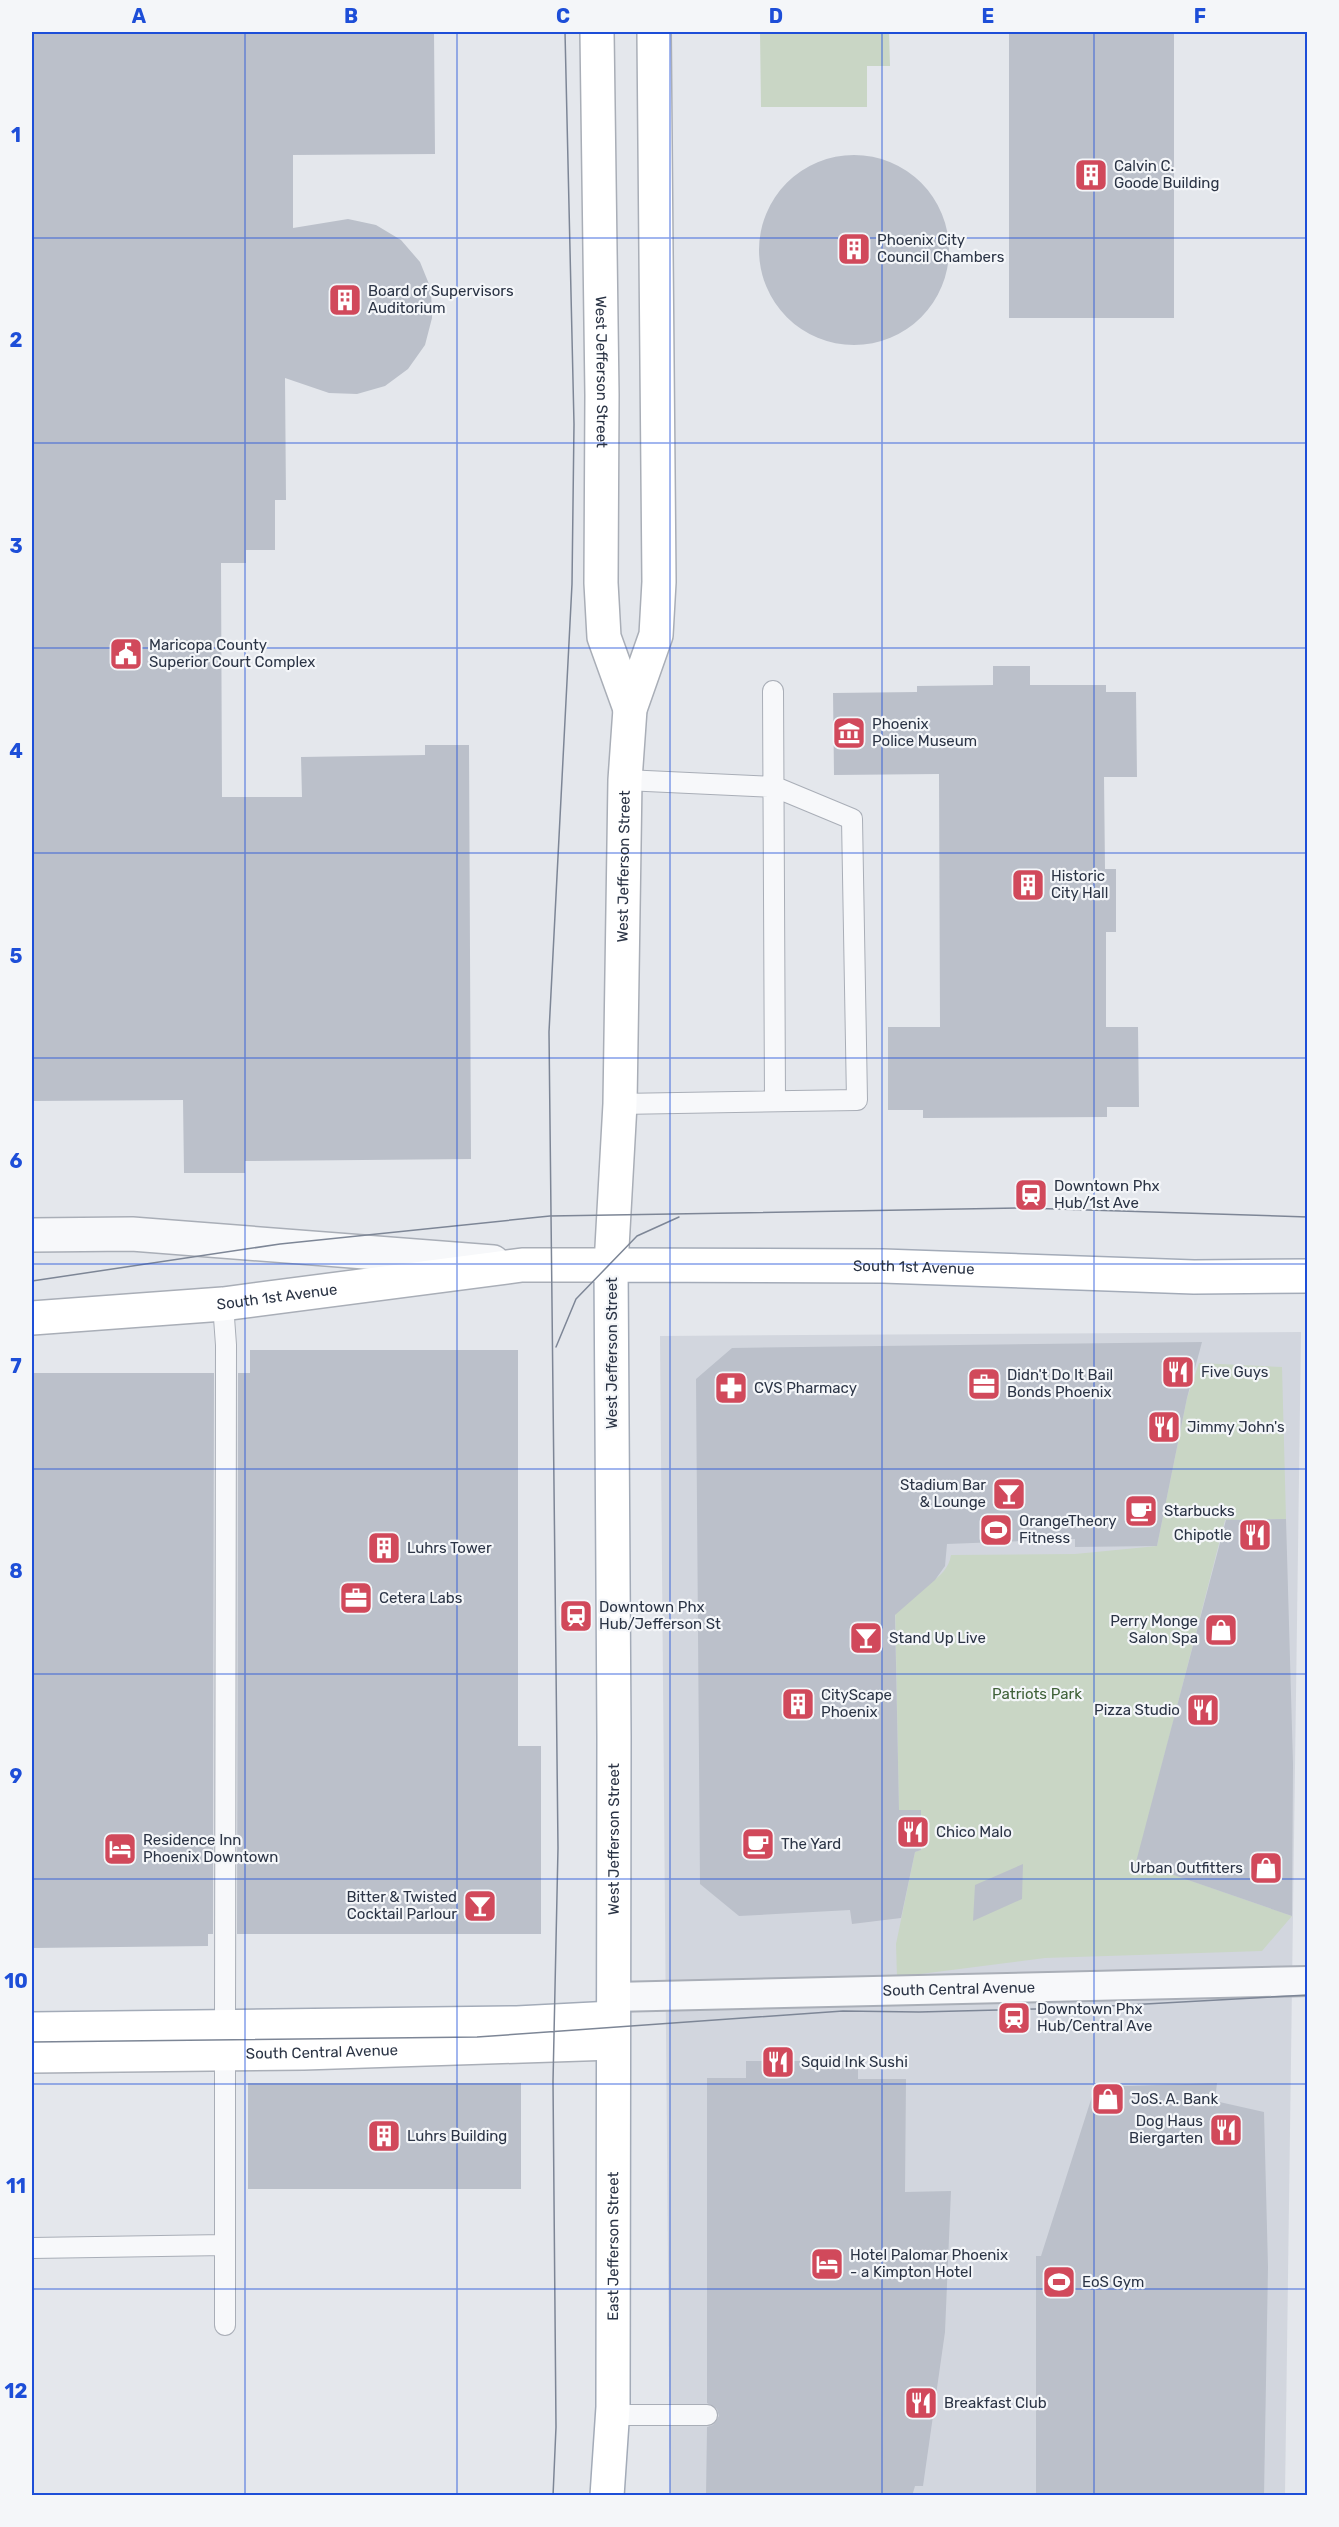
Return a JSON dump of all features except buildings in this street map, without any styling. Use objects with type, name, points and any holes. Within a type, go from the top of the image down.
[{"type":"main road","name":"West Jefferson Street","points":[[597,32],[604,637],[630,709]]},
{"type":"main road","name":"West Jefferson Street","points":[[613,2019],[611,1265],[620,1104],[625,780],[630,709],[656,635],[659,582],[654,32]]},
{"type":"main road","name":"South 1st Avenue","points":[[32,1318],[223,1304],[522,1264],[883,1266],[1194,1277],[1308,1276]]},
{"type":"main road","points":[[32,2029],[225,2041],[613,2019]]},
{"type":"main road","name":"East Jefferson Street","points":[[607,2496],[612,2415],[613,2019]]},
{"type":"main road","name":"South Central Avenue","points":[[32,2056],[225,2041]]},
{"type":"street","name":"South 1st Avenue","points":[[32,1234],[132,1234],[522,1264]]},
{"type":"street","name":"South Central Avenue","points":[[613,2019],[707,1996],[1308,1981]]},
{"type":"lane","points":[[773,692],[775,1100]]},
{"type":"lane","points":[[620,1104],[857,1100],[852,819],[775,787],[625,780]]},
{"type":"lane","points":[[223,1304],[226,1345],[225,2325]]},
{"type":"lane","points":[[32,2248],[225,2245]]},
{"type":"lane","points":[[612,2415],[707,2415]]},
{"type":"shaded area","points":[[1301,1332],[1285,2495],[670,2495],[660,1336]]},
{"type":"green space","points":[[760,32],[889,32],[890,66],[867,66],[867,107],[761,107]]},
{"type":"green space","name":"Patriots Park","points":[[1199,1363],[1282,1367],[1286,1519],[1225,1520],[1137,1862],[1292,1916],[1262,1951],[1045,1958],[897,1977],[896,1944],[915,1852],[921,1850],[921,1811],[899,1810],[895,1598],[937,1578],[944,1571],[951,1555],[1075,1554],[1157,1546],[1187,1398]]},
{"type":"tram line","points":[[553,2496],[556,2427],[553,2082],[558,1848],[549,1032],[572,584],[574,424],[565,32]]},
{"type":"tram line","points":[[32,1281],[280,1244],[550,1216],[1024,1208],[1308,1217]]},
{"type":"tram line","points":[[556,1347],[576,1299],[637,1236],[679,1217]]},
{"type":"tram line","points":[[32,2042],[477,2037],[843,2011],[919,2012],[1073,2008],[1308,1995]]},
{"type":"place","name":"Calvin C. Goode Building","points":[[1091,175]]},
{"type":"place","name":"Phoenix City Council Chambers","points":[[854,249]]},
{"type":"place","name":"Board of Supervisors Auditorium","points":[[345,300]]},
{"type":"place","name":"Maricopa County Superior Court Complex","points":[[126,654]]},
{"type":"place","name":"Phoenix Police Museum","points":[[849,733]]},
{"type":"place","name":"Historic City Hall","points":[[1028,885]]},
{"type":"place","name":"Downtown Phx Hub/1st Ave","points":[[1031,1195]]},
{"type":"place","name":"Five Guys","points":[[1178,1372]]},
{"type":"place","name":"Didn't Do It Bail Bonds Phoenix","points":[[984,1384]]},
{"type":"place","name":"CVS Pharmacy","points":[[731,1388]]},
{"type":"place","name":"Jimmy John's","points":[[1164,1427]]},
{"type":"place","name":"Stadium Bar & Lounge","points":[[1009,1494]]},
{"type":"place","name":"Starbucks","points":[[1141,1511]]},
{"type":"place","name":"OrangeTheory Fitness","points":[[996,1530]]},
{"type":"place","name":"Chipotle","points":[[1255,1535]]},
{"type":"place","name":"Luhrs Tower","points":[[384,1548]]},
{"type":"place","name":"Cetera Labs","points":[[356,1598]]},
{"type":"place","name":"Downtown Phx Hub/Jefferson St","points":[[576,1616]]},
{"type":"place","name":"Perry Monge Salon Spa","points":[[1221,1630]]},
{"type":"place","name":"Stand Up Live","points":[[866,1638]]},
{"type":"place","name":"CityScape Phoenix","points":[[798,1704]]},
{"type":"place","name":"Pizza Studio","points":[[1203,1710]]},
{"type":"place","name":"Chico Malo","points":[[913,1832]]},
{"type":"place","name":"The Yard","points":[[758,1844]]},
{"type":"place","name":"Residence Inn Phoenix Downtown","points":[[120,1849]]},
{"type":"place","name":"Urban Outfitters","points":[[1266,1868]]},
{"type":"place","name":"Bitter & Twisted Cocktail Parlour","points":[[480,1906]]},
{"type":"place","name":"Downtown Phx Hub/Central Ave","points":[[1014,2018]]},
{"type":"place","name":"Squid Ink Sushi","points":[[778,2062]]},
{"type":"place","name":"JoS. A. Bank","points":[[1108,2099]]},
{"type":"place","name":"Dog Haus Biergarten","points":[[1226,2130]]},
{"type":"place","name":"Luhrs Building","points":[[384,2136]]},
{"type":"place","name":"Hotel Palomar Phoenix - a Kimpton Hotel","points":[[827,2264]]},
{"type":"place","name":"EoS Gym","points":[[1059,2282]]},
{"type":"place","name":"Breakfast Club","points":[[921,2403]]}]
